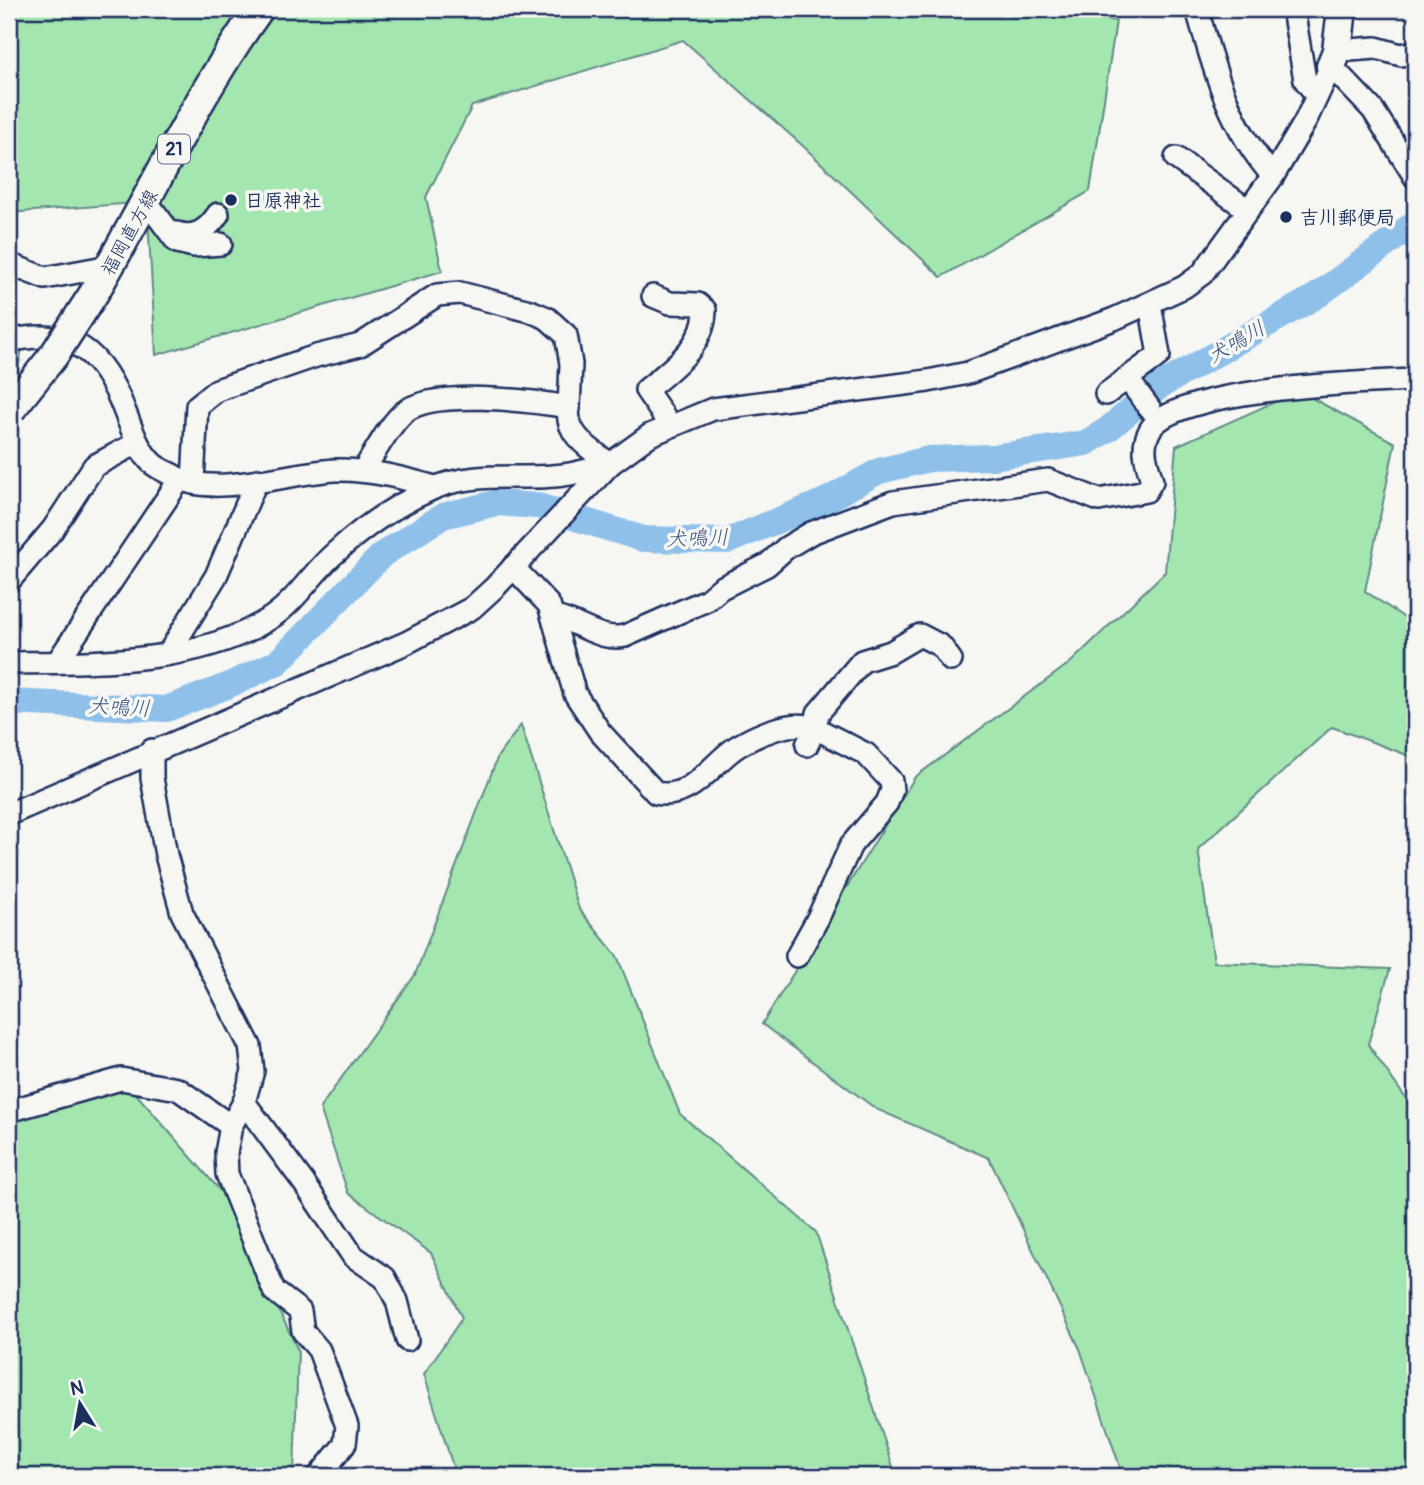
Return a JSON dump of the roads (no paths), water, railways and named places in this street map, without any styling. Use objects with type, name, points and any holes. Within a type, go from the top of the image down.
[{"type":"main road","name":"福岡直方線","points":[[10,411],[54,355],[94,293],[147,202],[199,99],[259,9]]},
{"type":"main road","points":[[1334,59],[1342,9]]},
{"type":"street","points":[[1197,9],[1215,76],[1231,117],[1273,176]]},
{"type":"street","points":[[1293,9],[1305,80],[1317,96]]},
{"type":"street","points":[[1334,59],[1376,48],[1401,55],[1415,52]]},
{"type":"street","points":[[9,814],[152,750],[406,643],[472,608],[610,464],[626,450],[670,425],[713,409],[928,381],[968,373],[1150,304],[1202,274],[1273,176],[1334,59]]},
{"type":"street","points":[[1334,59],[1373,110],[1415,177]]},
{"type":"street","points":[[1175,158],[1248,210]]},
{"type":"street","points":[[147,202],[177,242],[194,246],[220,244]]},
{"type":"street","points":[[165,229],[182,235],[195,234],[209,228],[218,214]]},
{"type":"street","points":[[9,264],[45,278],[110,266]]},
{"type":"street","points":[[58,661],[187,480],[197,406],[204,398],[217,390],[316,356],[360,345],[437,295],[460,293],[547,318],[566,335],[571,364],[567,418],[573,433],[610,464]]},
{"type":"street","points":[[653,296],[670,303],[698,304],[705,310],[705,321],[698,340],[672,368],[646,390],[670,425]]},
{"type":"street","points":[[1106,394],[1158,355],[1150,304]]},
{"type":"street","points":[[9,341],[50,335],[78,345],[102,364],[117,391],[138,443],[153,464],[187,480],[211,485],[336,470],[363,471],[435,487]]},
{"type":"street","points":[[1127,378],[1150,409],[1146,427],[1148,435]]},
{"type":"street","points":[[554,617],[568,619],[600,635],[615,639],[707,600],[721,588],[767,565],[786,548],[811,533],[893,502],[1048,480],[1099,500],[1125,498],[1146,491],[1152,481],[1143,450],[1148,435],[1160,418],[1204,401],[1313,386],[1415,380]]},
{"type":"street","points":[[1150,409],[1196,397],[1204,401]]},
{"type":"street","points":[[363,471],[402,414],[418,403],[439,400],[541,403],[569,407]]},
{"type":"street","points":[[9,581],[53,529],[94,466],[138,443]]},
{"type":"street","points":[[9,663],[168,654],[236,634],[272,617],[334,554],[361,532],[435,487],[485,476],[562,475],[610,464]]},
{"type":"street","points":[[168,654],[216,576],[257,480]]},
{"type":"street","points":[[513,567],[549,605],[575,694],[600,732],[656,793],[666,795],[710,773],[736,747],[763,734],[804,724],[811,736],[866,754],[891,781],[892,790],[887,803],[851,845],[797,956]]},
{"type":"street","points":[[811,736],[818,713],[862,661],[891,652],[920,635],[941,646],[951,660]]},
{"type":"street","points":[[152,750],[152,778],[166,855],[182,913],[250,1046],[253,1071],[244,1102],[231,1126],[226,1153],[227,1174],[274,1291],[300,1311],[303,1331],[319,1350],[347,1426],[345,1444],[319,1476]]},
{"type":"street","points":[[9,1111],[121,1079],[178,1089],[231,1126]]},
{"type":"street","points":[[244,1102],[304,1183],[353,1256],[386,1278],[397,1301],[407,1340]]},
{"type":"waterway","name":"犬鳴川","points":[[9,702],[166,709],[227,686],[278,662],[383,554],[443,516],[496,503],[538,506],[643,539],[728,541],[827,500],[879,471],[929,459],[993,457],[1086,443],[1107,430],[1160,386],[1318,295],[1415,223]]},
{"type":"place","name":"日原神社","points":[[231,200]]},
{"type":"place","name":"吉川郵便局","points":[[1286,217]]}]
